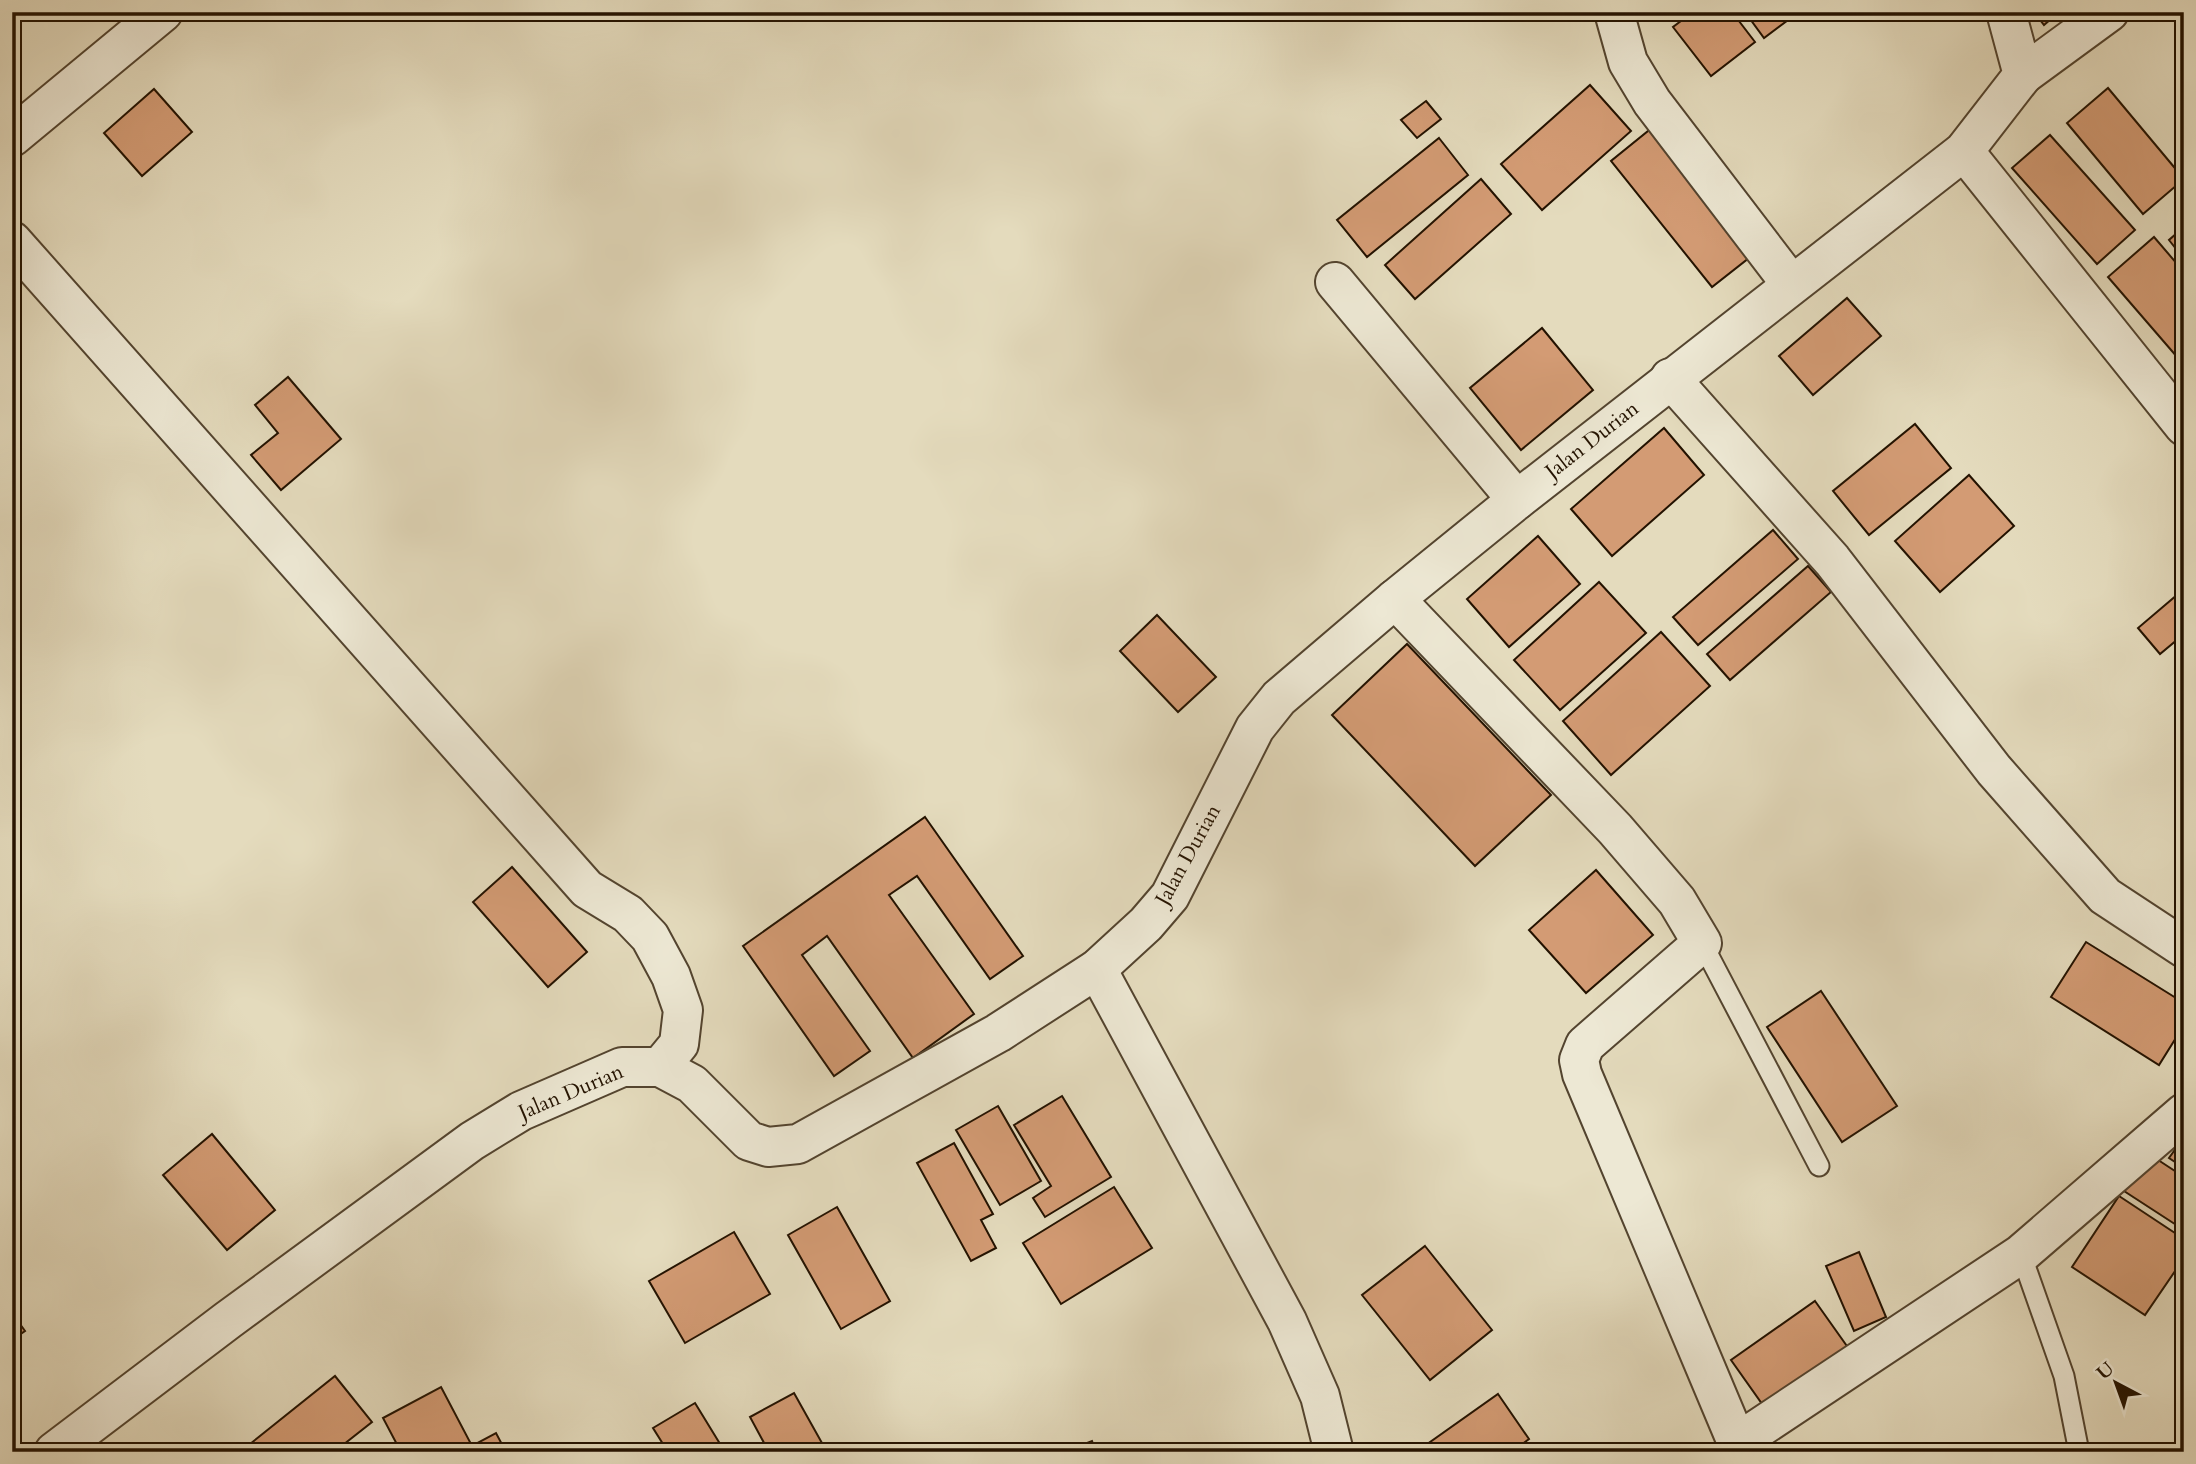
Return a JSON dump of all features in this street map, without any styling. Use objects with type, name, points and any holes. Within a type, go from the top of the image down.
[{"type":"street","points":[[12,137],[163,12]]},
{"type":"street","points":[[1614,12],[1628,62],[1652,102],[1791,284]]},
{"type":"street","points":[[2006,12],[2023,75]]},
{"type":"street","name":"Jalan Durian","points":[[73,1445],[228,1320],[472,1141],[521,1111],[622,1067],[660,1067],[692,1084],[749,1141],[768,1147],[798,1144],[998,1033],[1097,969],[1146,924],[1170,896],[1255,727],[1279,698],[1517,500],[1964,151],[2023,75],[2109,12]]},
{"type":"street","points":[[1964,151],[2184,426]]},
{"type":"street","points":[[12,241],[561,861],[587,889],[628,914],[650,937],[671,976],[683,1010],[679,1044],[660,1067]]},
{"type":"street","points":[[1335,282],[1517,500]]},
{"type":"street","points":[[1670,378],[1832,560],[1994,769],[2105,896],[2184,948]]},
{"type":"street","points":[[1395,599],[1615,830],[1677,901],[1702,943],[1585,1045],[1580,1060],[1582,1074],[1740,1447],[2021,1254],[2184,1113]]},
{"type":"street","points":[[1097,969],[1287,1321],[1320,1396],[1334,1452]]},
{"type":"lane","points":[[1702,943],[1819,1166]]},
{"type":"lane","points":[[2021,1254],[2064,1376],[2079,1452]]},
{"type":"building","points":[[1693,12],[1732,12],[1755,42],[1711,76],[1673,27]]},
{"type":"building","points":[[1745,12],[1799,12],[1764,38]]},
{"type":"building","points":[[2034,12],[2059,12],[2044,25]]},
{"type":"building","points":[[1590,85],[1631,131],[1542,210],[1501,164]]},
{"type":"building","points":[[2108,88],[2184,179],[2143,214],[2067,123]]},
{"type":"building","points":[[154,89],[192,132],[142,176],[104,133]]},
{"type":"building","points":[[1426,101],[1441,119],[1417,138],[1401,120]]},
{"type":"building","points":[[1653,127],[1754,254],[1712,287],[1611,161]]},
{"type":"building","points":[[2050,135],[2135,230],[2097,264],[2012,168]]},
{"type":"building","points":[[1439,138],[1468,175],[1367,257],[1337,220]]},
{"type":"building","points":[[1481,179],[1511,214],[1415,299],[1385,265]]},
{"type":"building","points":[[2184,227],[2184,259],[2169,240]]},
{"type":"building","points":[[2154,237],[2184,272],[2184,365],[2108,277]]},
{"type":"building","points":[[1847,298],[1881,336],[1813,395],[1779,356]]},
{"type":"building","points":[[1542,328],[1593,390],[1521,450],[1470,388]]},
{"type":"building","points":[[288,377],[341,439],[281,490],[251,455],[278,433],[255,405]]},
{"type":"building","points":[[1915,424],[1951,468],[1869,535],[1833,491]]},
{"type":"building","points":[[1664,428],[1704,475],[1612,556],[1571,509]]},
{"type":"building","points":[[1969,475],[2014,526],[1940,592],[1895,541]]},
{"type":"building","points":[[1773,530],[1798,559],[1698,645],[1673,617]]},
{"type":"building","points":[[1538,536],[1580,584],[1509,647],[1467,599]]},
{"type":"building","points":[[1808,566],[1831,592],[1730,680],[1707,654]]},
{"type":"building","points":[[1599,582],[1646,633],[1560,710],[1514,660]]},
{"type":"building","points":[[2184,589],[2184,634],[2160,654],[2138,628]]},
{"type":"building","points":[[1157,615],[1216,677],[1178,712],[1120,651]]},
{"type":"building","points":[[1661,632],[1710,686],[1611,775],[1563,721]]},
{"type":"building","points":[[1407,644],[1551,795],[1475,866],[1332,715]]},
{"type":"building","points":[[925,817],[1023,956],[990,979],[917,876],[889,895],[974,1014],[913,1058],[827,936],[802,955],[870,1051],[834,1076],[743,946]]},
{"type":"building","points":[[512,867],[587,952],[548,987],[473,902]]},
{"type":"building","points":[[1596,870],[1653,935],[1586,993],[1529,930]]},
{"type":"building","points":[[2086,942],[2184,1003],[2184,1025],[2159,1065],[2051,997]]},
{"type":"building","points":[[1821,991],[1897,1106],[1842,1142],[1767,1027]]},
{"type":"building","points":[[1062,1096],[1111,1177],[1045,1217],[1033,1198],[1051,1186],[1014,1125]]},
{"type":"building","points":[[998,1106],[1041,1181],[1000,1205],[956,1130]]},
{"type":"building","points":[[212,1134],[275,1210],[227,1250],[163,1175]]},
{"type":"building","points":[[2184,1137],[2184,1168],[2169,1158]]},
{"type":"building","points":[[954,1143],[993,1214],[981,1220],[996,1248],[971,1261],[917,1163]]},
{"type":"building","points":[[2149,1154],[2184,1177],[2184,1230],[2124,1191]]},
{"type":"building","points":[[1114,1187],[1152,1248],[1061,1304],[1023,1243]]},
{"type":"building","points":[[2119,1196],[2184,1239],[2184,1258],[2145,1315],[2072,1267]]},
{"type":"building","points":[[837,1207],[890,1301],[841,1329],[788,1235]]},
{"type":"building","points":[[734,1232],[770,1294],[685,1343],[649,1281]]},
{"type":"building","points":[[1425,1246],[1492,1330],[1430,1380],[1362,1295]]},
{"type":"building","points":[[1859,1252],[1886,1317],[1854,1331],[1826,1266]]},
{"type":"building","points":[[1815,1301],[1849,1349],[1765,1408],[1731,1360]]},
{"type":"building","points":[[12,1313],[25,1331],[12,1340]]},
{"type":"building","points":[[335,1376],[372,1422],[334,1452],[240,1452]]},
{"type":"building","points":[[441,1387],[472,1446],[496,1433],[506,1452],[401,1452],[383,1418]]},
{"type":"building","points":[[794,1393],[827,1452],[769,1452],[750,1417]]},
{"type":"building","points":[[1498,1394],[1529,1439],[1512,1452],[1416,1452]]},
{"type":"building","points":[[695,1403],[725,1452],[668,1452],[653,1428]]},
{"type":"building","points":[[1092,1441],[1096,1452],[1064,1452]]}]
